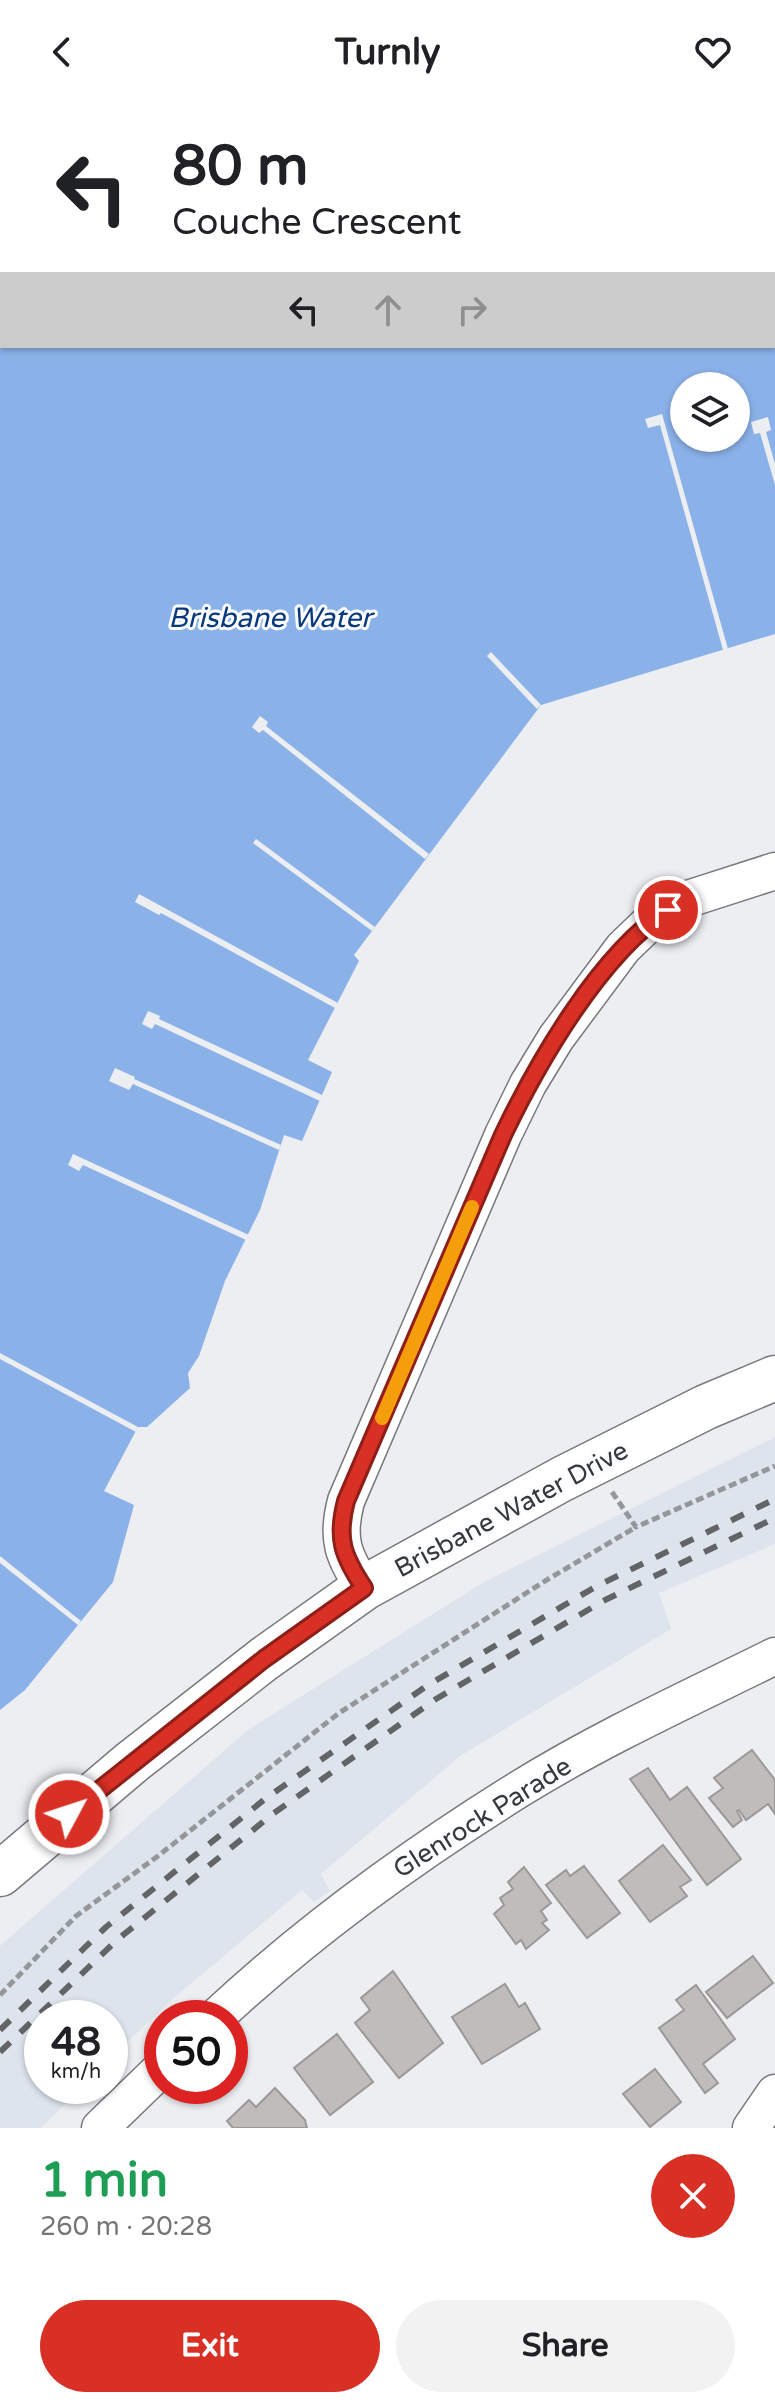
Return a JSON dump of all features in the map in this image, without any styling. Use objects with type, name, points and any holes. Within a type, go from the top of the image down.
[{"type":"main road","name":"Brisbane Water Drive","points":[[0,1874],[132,1762],[264,1659],[364,1588],[594,1462],[706,1407],[775,1378]]},
{"type":"street","points":[[364,1588],[347,1562],[341,1542],[340,1522],[346,1501],[528,1084],[588,992],[623,948],[651,921],[688,899],[775,871]]},
{"type":"street","name":"Glenrock Parade","points":[[234,2000],[261,1975],[378,1883],[522,1787],[635,1725],[775,1656]]},
{"type":"street","points":[[100,2128],[144,2085]]},
{"type":"street","points":[[751,2128],[775,2093]]},
{"type":"path","points":[[594,1462],[636,1527]]},
{"type":"path","points":[[0,1995],[76,1916],[158,1856],[339,1713],[545,1581],[636,1527],[775,1466]]},
{"type":"shaded area","points":[[775,1437],[775,1544],[659,1593],[671,1629],[460,1756],[321,1874],[330,1891],[314,1902],[302,1890],[172,2000],[144,2000],[144,2026],[128,2042],[128,2000],[24,2000],[24,2104],[65,2104],[41,2128],[0,2128],[0,1946],[248,1730],[484,1582]]},
{"type":"water","name":"Brisbane Water","points":[[0,348],[775,348],[775,634],[541,705],[354,955],[359,961],[308,1060],[332,1072],[302,1141],[284,1135],[260,1210],[225,1281],[199,1356],[188,1373],[190,1388],[147,1427],[138,1427],[104,1491],[134,1505],[113,1582],[25,1690],[0,1710]]},
{"type":"pier","points":[[662,414],[670,452],[673,452],[728,649],[723,650],[660,425],[648,428],[645,419]]},
{"type":"pier","points":[[768,417],[771,430],[766,432],[775,464],[775,485],[760,433],[754,434],[751,422]]},
{"type":"pier","points":[[491,652],[541,705],[537,709],[487,656]]},
{"type":"pier","points":[[260,716],[268,722],[266,726],[429,854],[425,859],[263,730],[259,733],[252,727]]},
{"type":"pier","points":[[256,839],[375,927],[372,931],[253,843]]},
{"type":"pier","points":[[139,894],[338,1003],[335,1008],[161,913],[159,915],[135,902]]},
{"type":"pier","points":[[148,1011],[160,1016],[159,1019],[322,1095],[320,1101],[155,1024],[152,1029],[142,1024]]},
{"type":"pier","points":[[115,1068],[281,1145],[279,1150],[133,1084],[129,1090],[109,1081]]},
{"type":"pier","points":[[73,1154],[249,1235],[246,1240],[83,1165],[79,1171],[68,1165]]},
{"type":"pier","points":[[0,1353],[138,1427],[136,1432],[0,1359]]},
{"type":"pier","points":[[0,1556],[81,1621],[78,1625],[0,1563]]},
{"type":"building","points":[[752,1750],[775,1780],[775,1814],[768,1804],[746,1820],[739,1810],[742,1820],[733,1827],[709,1798],[723,1788],[714,1778]]},
{"type":"building","points":[[648,1768],[670,1800],[687,1787],[741,1859],[707,1885],[630,1779]]},
{"type":"building","points":[[663,1845],[691,1880],[680,1887],[687,1896],[650,1922],[619,1881]]},
{"type":"building","points":[[584,1866],[620,1913],[587,1938],[546,1885],[566,1870],[570,1876]]},
{"type":"building","points":[[524,1867],[551,1903],[541,1911],[547,1920],[542,1923],[549,1930],[526,1949],[521,1940],[516,1944],[494,1914],[504,1905],[500,1898],[513,1889],[508,1882]]},
{"type":"building","points":[[753,1956],[773,1983],[727,2018],[706,1992]]},
{"type":"building","points":[[393,1971],[443,2043],[399,2078],[355,2023],[370,2010],[361,1998]]},
{"type":"building","points":[[505,1984],[519,2007],[525,2003],[540,2029],[482,2064],[452,2017]]},
{"type":"building","points":[[696,1985],[735,2039],[703,2064],[718,2083],[705,2093],[659,2028],[684,2010],[676,2000]]},
{"type":"building","points":[[337,2034],[373,2082],[330,2115],[294,2068]]},
{"type":"building","points":[[655,2069],[681,2102],[650,2127],[623,2094]]},
{"type":"building","points":[[275,2088],[305,2120],[307,2128],[233,2128],[227,2121],[249,2100],[256,2107]]},
{"type":"railway","points":[[0,2030],[106,1927],[265,1799],[428,1685],[597,1586],[775,1499]]},
{"type":"railway","points":[[0,2052],[117,1940],[274,1813],[436,1699],[605,1600],[775,1518]]},
{"type":"slow traffic","points":[[382,1418],[472,1207]]},
{"type":"route","points":[[69,1814],[264,1659],[364,1588],[347,1562],[341,1542],[340,1522],[346,1501],[503,1135],[528,1084],[588,992],[623,948],[651,921],[668,910]]}]
